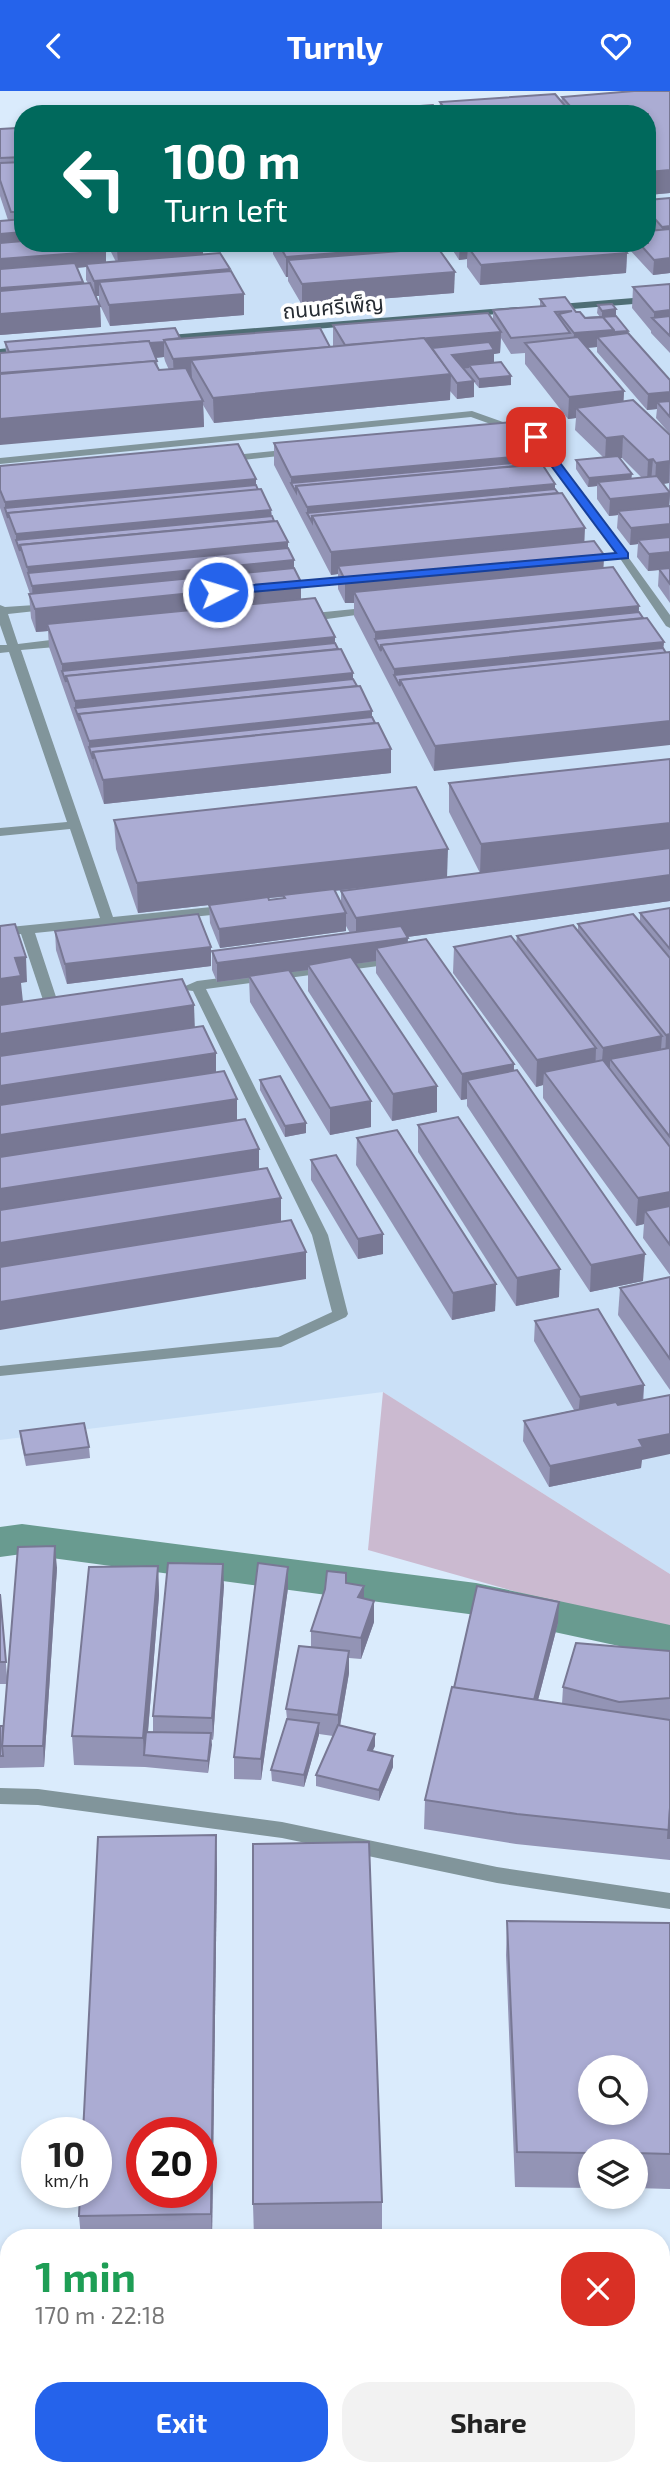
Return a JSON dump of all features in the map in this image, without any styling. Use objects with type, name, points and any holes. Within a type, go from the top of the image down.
[{"type":"main road","name":"ถนนศรีเพ็ญ","points":[[151,339],[670,298]]},
{"type":"main road","points":[[0,352],[41,348]]},
{"type":"street","points":[[0,1796],[38,1797],[282,1830],[497,1875],[670,1901]]},
{"type":"lane","points":[[0,461],[472,414],[536,437],[624,555],[670,624]]},
{"type":"lane","points":[[486,432],[514,429]]},
{"type":"lane","points":[[208,461],[305,451]]},
{"type":"lane","points":[[610,557],[624,555]]},
{"type":"lane","points":[[264,588],[374,578]]},
{"type":"lane","points":[[628,584],[642,583]]},
{"type":"lane","points":[[57,606],[0,610],[7,648],[108,922]]},
{"type":"lane","points":[[286,619],[382,610]]},
{"type":"lane","points":[[7,648],[81,641]]},
{"type":"lane","points":[[0,832],[74,825]]},
{"type":"lane","points":[[0,932],[245,908]]},
{"type":"lane","points":[[27,930],[52,1006]]},
{"type":"lane","points":[[174,989],[396,960]]},
{"type":"lane","points":[[0,1371],[281,1342],[340,1314],[320,1234],[197,985]]},
{"type":"shaded area","points":[[670,97],[670,1574],[383,1392],[0,1440],[0,128],[14,127],[14,252],[656,252],[656,105],[502,105]]},
{"type":"shaded area","points":[[383,1392],[670,1574],[670,1635],[368,1550]]},
{"type":"building","points":[[670,91],[670,170],[656,171],[656,105],[569,105],[562,97]]},
{"type":"building","points":[[555,94],[564,105],[442,105],[440,102]]},
{"type":"building","points":[[14,128],[14,157],[0,158],[0,129]]},
{"type":"building","points":[[14,162],[14,212],[11,212],[0,180],[0,163]]},
{"type":"building","points":[[670,198],[670,226],[662,227],[656,220],[656,199]]},
{"type":"building","points":[[14,220],[14,233],[0,234],[0,221]]},
{"type":"building","points":[[670,229],[670,258],[654,260],[647,252],[656,252],[656,230]]},
{"type":"building","points":[[14,242],[14,252],[93,252],[0,259],[0,243]]},
{"type":"building","points":[[283,252],[348,252],[286,257]]},
{"type":"building","points":[[388,252],[441,252],[455,272],[302,284],[288,260]]},
{"type":"building","points":[[472,252],[627,253],[481,265]]},
{"type":"building","points":[[220,253],[230,269],[94,281],[86,264]]},
{"type":"building","points":[[75,263],[83,282],[0,288],[0,269]]},
{"type":"building","points":[[231,271],[244,294],[109,305],[99,282]]},
{"type":"building","points":[[90,283],[100,306],[0,314],[0,291]]},
{"type":"building","points":[[670,284],[670,310],[654,312],[633,287]]},
{"type":"building","points":[[565,297],[576,312],[580,312],[585,318],[603,317],[614,330],[574,333],[559,314],[572,311],[555,312],[570,333],[511,338],[493,310],[545,306],[540,299]]},
{"type":"building","points":[[612,304],[616,309],[602,311],[598,305]]},
{"type":"building","points":[[488,313],[501,332],[345,345],[333,325]]},
{"type":"building","points":[[616,316],[628,331],[614,332],[603,317],[585,318]]},
{"type":"building","points":[[670,316],[670,336],[652,318]]},
{"type":"building","points":[[175,328],[180,338],[164,340],[165,342],[9,352],[5,342]]},
{"type":"building","points":[[320,328],[330,347],[173,359],[164,340]]},
{"type":"building","points":[[628,333],[670,380],[670,392],[648,394],[597,337]]},
{"type":"building","points":[[578,337],[624,391],[569,397],[525,343]]},
{"type":"building","points":[[424,338],[451,374],[213,398],[191,360]]},
{"type":"building","points":[[149,341],[157,361],[0,373],[0,353]]},
{"type":"building","points":[[489,342],[494,350],[452,355],[474,381],[457,383],[432,348]]},
{"type":"building","points":[[154,361],[159,370],[186,368],[203,401],[0,419],[0,374]]},
{"type":"building","points":[[501,362],[511,376],[479,379],[469,365]]},
{"type":"building","points":[[633,400],[670,435],[670,461],[656,463],[653,459],[648,460],[623,436],[606,438],[576,408]]},
{"type":"building","points":[[670,401],[670,417],[657,402]]},
{"type":"building","points":[[514,422],[536,455],[291,477],[274,443]]},
{"type":"building","points":[[238,444],[256,479],[5,502],[0,490],[0,466]]},
{"type":"building","points":[[618,456],[632,474],[589,478],[576,460]]},
{"type":"building","points":[[536,461],[538,464],[296,486],[296,492],[291,483]]},
{"type":"building","points":[[542,464],[555,484],[307,507],[296,486]]},
{"type":"building","points":[[657,476],[670,493],[610,499],[598,482]]},
{"type":"building","points":[[256,485],[258,490],[8,513],[8,518],[5,508]]},
{"type":"building","points":[[261,489],[271,510],[16,534],[8,513]]},
{"type":"building","points":[[555,489],[558,493],[312,516],[312,522],[307,513]]},
{"type":"building","points":[[562,493],[585,528],[331,552],[312,516]]},
{"type":"building","points":[[670,506],[670,524],[631,528],[618,511]]},
{"type":"building","points":[[272,516],[274,521],[20,545],[20,551],[16,540]]},
{"type":"building","points":[[277,521],[288,542],[27,567],[20,545]]},
{"type":"building","points":[[670,537],[670,552],[649,554],[638,540]]},
{"type":"building","points":[[594,541],[604,555],[345,580],[338,566]]},
{"type":"building","points":[[288,548],[294,560],[32,586],[28,573]]},
{"type":"building","points":[[613,567],[639,606],[375,632],[354,592]]},
{"type":"building","points":[[294,568],[301,582],[35,609],[29,594]]},
{"type":"building","points":[[670,568],[670,584],[659,569]]},
{"type":"building","points":[[315,598],[335,637],[62,664],[47,624]]},
{"type":"building","points":[[639,612],[643,618],[381,645],[381,651],[375,639]]},
{"type":"building","points":[[647,618],[664,642],[394,669],[381,645]]},
{"type":"building","points":[[335,643],[338,649],[66,676],[66,682],[62,671]]},
{"type":"building","points":[[663,648],[666,653],[400,680],[400,686],[394,675]]},
{"type":"building","points":[[341,649],[353,673],[75,701],[66,676]]},
{"type":"building","points":[[670,652],[670,721],[435,746],[400,680]]},
{"type":"building","points":[[353,679],[357,686],[79,714],[80,721],[75,708]]},
{"type":"building","points":[[360,686],[372,711],[89,741],[79,714]]},
{"type":"building","points":[[372,717],[375,723],[93,752],[93,759],[89,747]]},
{"type":"building","points":[[378,723],[391,749],[103,780],[93,752]]},
{"type":"building","points":[[670,759],[670,823],[481,844],[449,783]]},
{"type":"building","points":[[416,787],[448,849],[137,883],[114,820]]},
{"type":"building","points":[[670,848],[670,875],[356,918],[341,891]]},
{"type":"building","points":[[334,889],[346,913],[219,929],[209,905],[268,897],[269,900],[285,898],[283,895]]},
{"type":"building","points":[[670,908],[670,949],[640,913]]},
{"type":"building","points":[[198,914],[211,947],[65,964],[55,931]]},
{"type":"building","points":[[633,914],[670,958],[670,1034],[666,1035],[578,924]]},
{"type":"building","points":[[15,924],[26,957],[15,958],[21,976],[0,979],[0,926]]},
{"type":"building","points":[[573,925],[662,1036],[603,1048],[517,936]]},
{"type":"building","points":[[401,926],[408,938],[217,963],[212,951]]},
{"type":"building","points":[[511,936],[596,1048],[537,1060],[454,947]]},
{"type":"building","points":[[426,939],[514,1064],[462,1074],[376,948]]},
{"type":"building","points":[[351,957],[437,1086],[393,1094],[308,965]]},
{"type":"building","points":[[289,970],[371,1101],[330,1108],[249,976]]},
{"type":"building","points":[[182,979],[194,1005],[0,1034],[0,1005]]},
{"type":"building","points":[[203,1026],[216,1053],[0,1086],[0,1056]]},
{"type":"building","points":[[670,1048],[670,1137],[610,1059]]},
{"type":"building","points":[[603,1060],[670,1147],[670,1192],[638,1198],[544,1072]]},
{"type":"building","points":[[517,1070],[645,1254],[591,1265],[467,1080]]},
{"type":"building","points":[[224,1071],[237,1099],[0,1135],[0,1105]]},
{"type":"building","points":[[280,1076],[306,1123],[285,1126],[260,1080]]},
{"type":"building","points":[[458,1117],[560,1269],[517,1278],[418,1125]]},
{"type":"building","points":[[245,1119],[259,1149],[0,1189],[0,1157]]},
{"type":"building","points":[[397,1130],[496,1284],[453,1293],[357,1138]]},
{"type":"building","points":[[336,1155],[383,1234],[358,1239],[311,1160]]},
{"type":"building","points":[[267,1168],[281,1198],[0,1243],[0,1210]]},
{"type":"building","points":[[670,1206],[670,1245],[645,1211]]},
{"type":"building","points":[[291,1220],[306,1252],[0,1302],[0,1267]]},
{"type":"building","points":[[670,1277],[670,1359],[620,1288]]},
{"type":"building","points":[[598,1309],[644,1385],[580,1397],[535,1321]]},
{"type":"building","points":[[670,1395],[670,1434],[639,1440],[643,1447],[550,1466],[524,1421],[616,1402],[618,1405]]},
{"type":"building","points":[[84,1423],[89,1447],[25,1455],[20,1431]]},
{"type":"building","points":[[55,1546],[43,1746],[2,1746],[18,1547]]},
{"type":"building","points":[[168,1563],[223,1564],[212,1718],[153,1716]]},
{"type":"building","points":[[258,1563],[288,1567],[261,1759],[234,1757]]},
{"type":"building","points":[[158,1566],[143,1738],[72,1736],[89,1567]]},
{"type":"building","points":[[327,1571],[346,1573],[346,1583],[364,1586],[358,1597],[374,1601],[361,1638],[311,1631],[325,1589]]},
{"type":"building","points":[[477,1586],[559,1602],[534,1700],[454,1688]]},
{"type":"building","points":[[0,1594],[6,1662],[0,1662]]},
{"type":"building","points":[[576,1643],[670,1651],[670,1698],[619,1702],[563,1687]]},
{"type":"building","points":[[299,1646],[349,1651],[338,1715],[286,1709]]},
{"type":"building","points":[[452,1687],[670,1720],[669,1830],[517,1814],[425,1800]]},
{"type":"building","points":[[287,1719],[319,1723],[304,1775],[271,1770]]},
{"type":"building","points":[[338,1725],[375,1734],[368,1750],[393,1756],[379,1790],[316,1775]]},
{"type":"building","points":[[0,1726],[3,1726],[3,1756],[0,1756]]},
{"type":"building","points":[[146,1732],[211,1733],[208,1761],[144,1755]]},
{"type":"building","points":[[216,1835],[212,2117],[126,2117],[126,2208],[211,2208],[211,2214],[79,2216],[79,2208],[112,2208],[112,2117],[84,2117],[98,1837]]},
{"type":"building","points":[[369,1842],[382,2202],[253,2204],[253,1844]]},
{"type":"building","points":[[507,1921],[670,1923],[670,2154],[648,2153],[648,2139],[578,2139],[578,2153],[517,2152]]},
{"type":"waterway","points":[[0,1542],[22,1539],[476,1599],[670,1641]]},
{"type":"route","points":[[218,592],[624,555],[536,437]]}]
